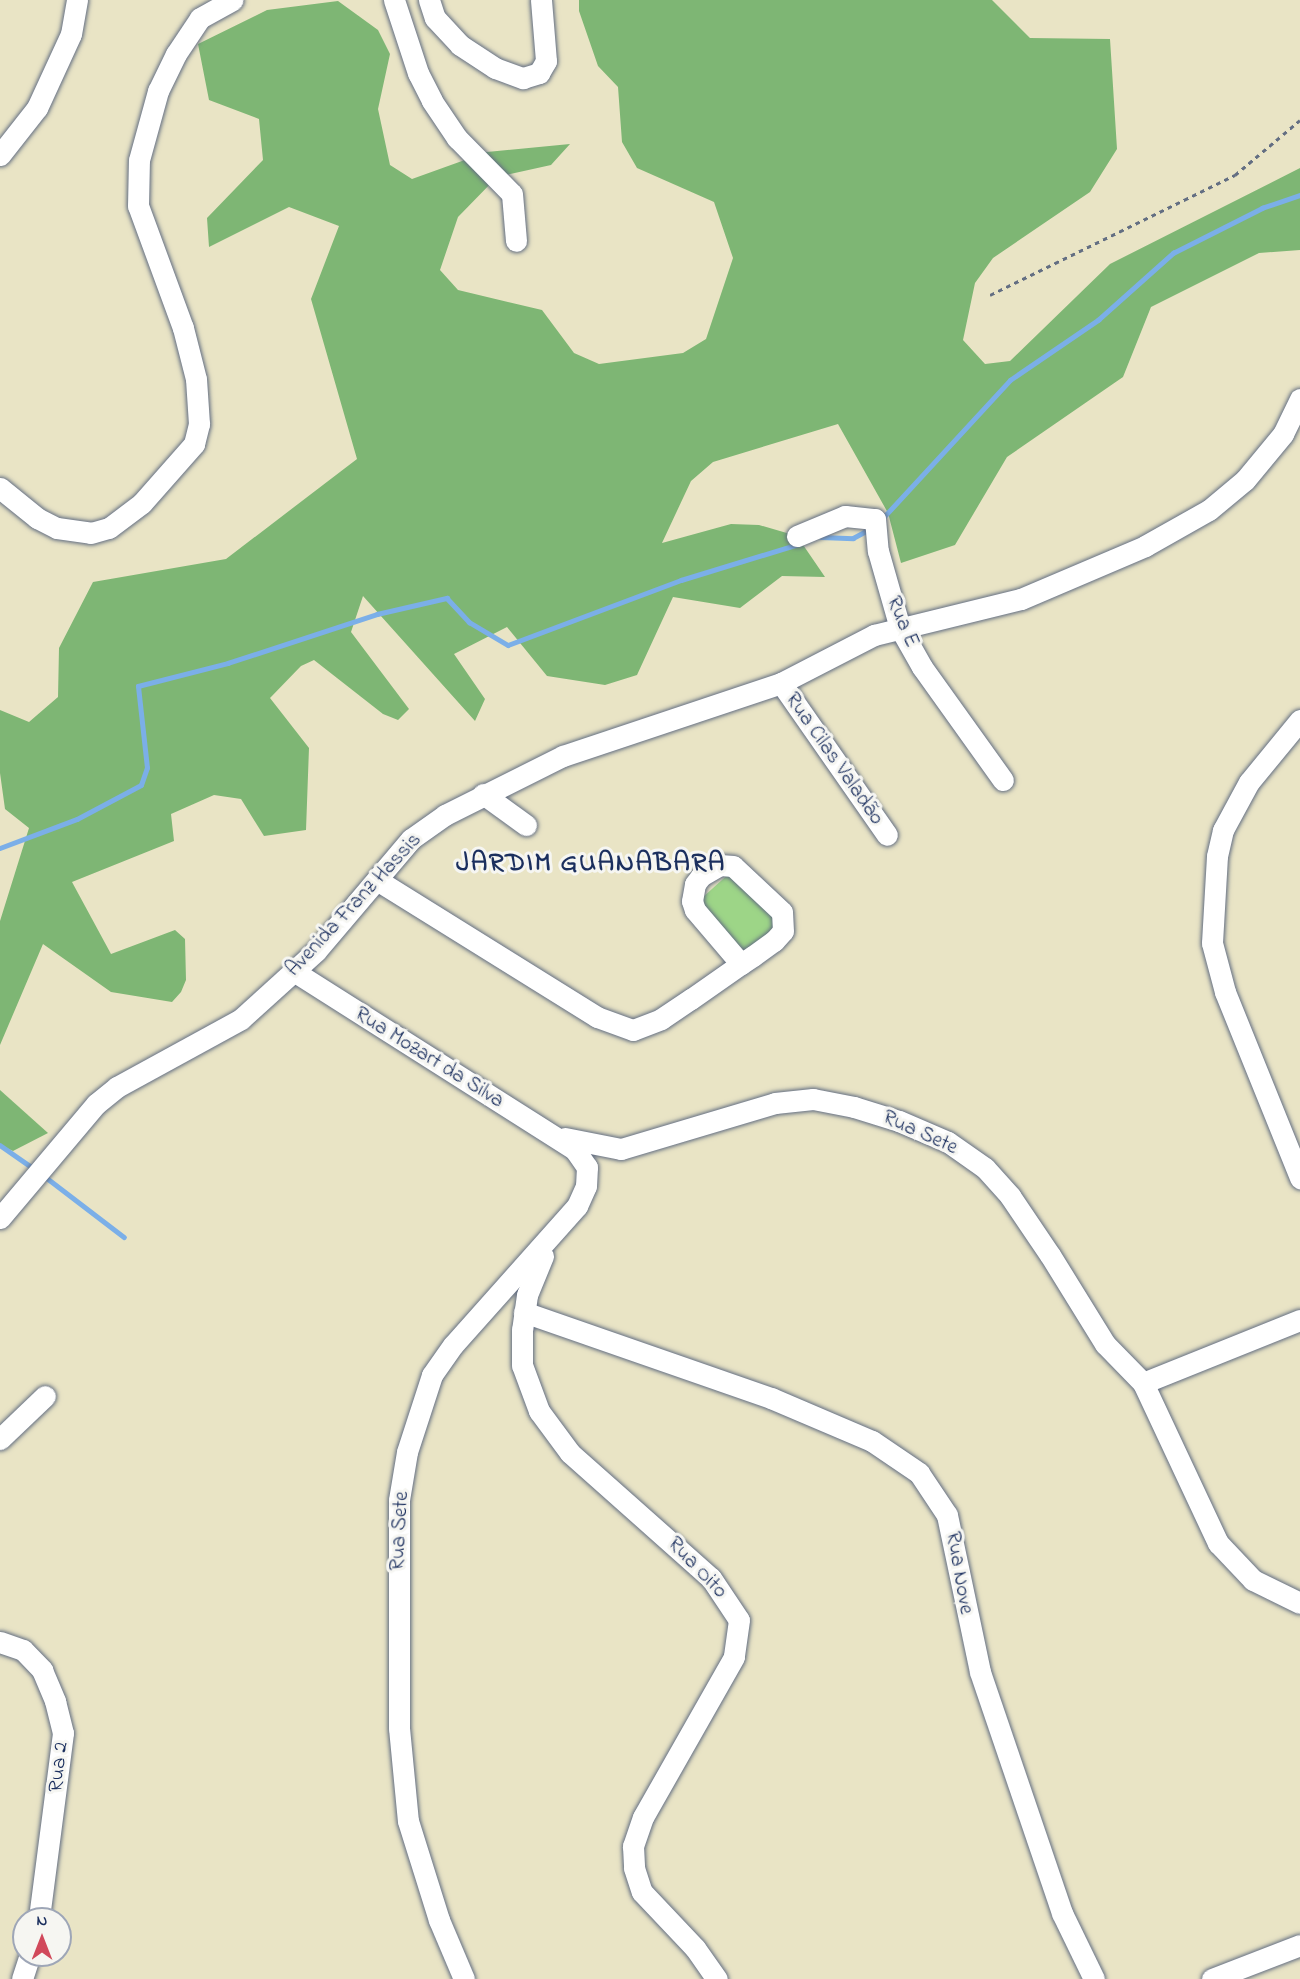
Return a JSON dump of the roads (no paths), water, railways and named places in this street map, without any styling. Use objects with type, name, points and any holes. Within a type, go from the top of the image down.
[{"type":"street","points":[[0,155],[25,128],[42,98],[71,33],[77,0]]},
{"type":"street","points":[[0,488],[37,518],[57,528],[91,533],[109,528],[142,503],[194,444],[199,403],[196,379],[183,328],[138,206],[140,160],[158,91],[176,54],[200,18],[232,0]]},
{"type":"street","points":[[394,0],[418,73],[432,101],[457,138],[512,194],[516,241]]},
{"type":"street","points":[[429,0],[435,18],[460,45],[495,68],[523,78],[539,73],[546,61],[541,0]]},
{"type":"street","name":"Avenida Franz Hassis","points":[[0,1218],[39,1175],[96,1104],[117,1087],[241,1019],[295,972],[411,839],[483,794],[573,752],[781,683],[859,641],[900,628],[1021,599],[1145,546],[1186,524],[1228,496],[1264,461],[1300,399]]},
{"type":"street","name":"Rua E","points":[[797,536],[845,516],[871,517],[875,522],[876,544],[900,628],[935,686],[1003,780]]},
{"type":"street","name":"Rua Cilas Valadão","points":[[781,683],[886,835]]},
{"type":"street","points":[[1300,720],[1249,782],[1223,830],[1217,856],[1212,943],[1225,992],[1300,1178]]},
{"type":"street","points":[[483,794],[526,825]]},
{"type":"street","points":[[377,880],[597,1017],[626,1029],[653,1024],[741,964],[777,938],[785,920],[741,870],[720,865],[698,880],[693,904],[741,964]]},
{"type":"street","name":"Rua Mozart da Silva","points":[[295,972],[564,1143]]},
{"type":"street","name":"Rua Sete","points":[[534,1124],[581,1143],[621,1149],[755,1107],[813,1099],[908,1124],[948,1142],[999,1182],[1105,1344],[1143,1383],[1218,1543],[1253,1580],[1300,1603]]},
{"type":"street","name":"Rua Sete","points":[[464,1979],[439,1920],[408,1821],[399,1728],[399,1500],[407,1452],[432,1375],[453,1345],[555,1234],[584,1195],[588,1176],[583,1158],[564,1143]]},
{"type":"street","name":"Rua Oito","points":[[555,1234],[531,1282],[524,1312],[522,1365],[547,1423],[582,1464],[703,1571],[729,1601],[739,1620],[734,1657],[638,1826],[633,1846],[634,1868],[642,1892],[695,1948],[717,1979]]},
{"type":"street","name":"Rua Nove","points":[[524,1312],[771,1398],[872,1441],[919,1473],[947,1515],[980,1672],[1062,1913],[1094,1979]]},
{"type":"street","points":[[1143,1383],[1300,1320]]},
{"type":"street","points":[[0,1439],[45,1396]]},
{"type":"street","name":"Rua 2","points":[[0,1642],[23,1650],[42,1670],[56,1701],[63,1733],[41,1907]]},
{"type":"street","points":[[1212,1979],[1300,1945]]},
{"type":"waterway","points":[[881,520],[1010,380],[1098,320],[1173,253],[1262,208],[1300,195]]},
{"type":"waterway","points":[[821,537],[853,538],[870,529]]},
{"type":"waterway","points":[[0,848],[77,819],[141,785],[147,768],[138,686],[228,663],[377,614],[447,598],[469,622],[508,645],[681,580],[799,544]]},
{"type":"waterway","points":[[0,1145],[33,1168]]},
{"type":"waterway","points":[[43,1175],[124,1237]]},
{"type":"district","name":"JARDIM GUANABARA","points":[[591,864]]}]
